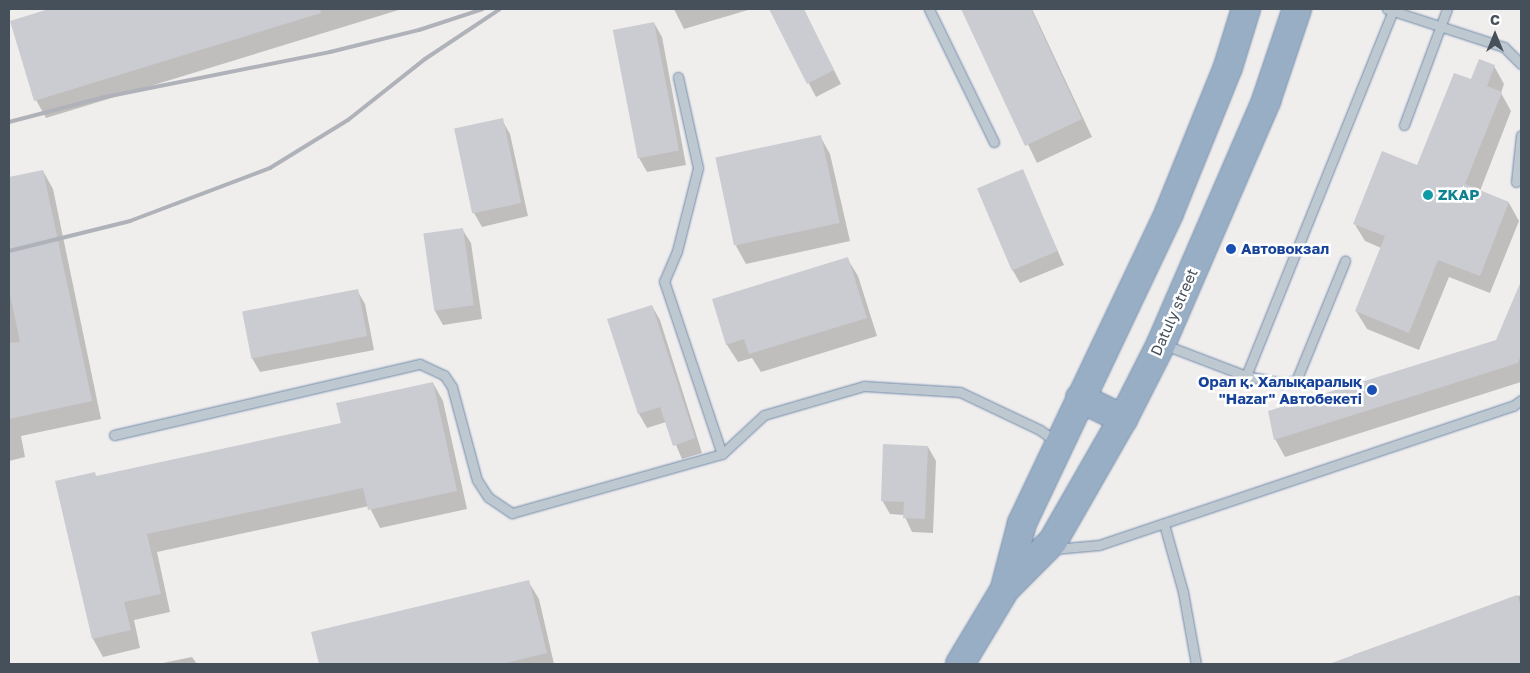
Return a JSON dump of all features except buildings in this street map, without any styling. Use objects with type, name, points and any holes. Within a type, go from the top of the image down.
[{"type":"highway","name":"Datuly street","points":[[1005,589],[1022,523],[1058,443],[1169,213],[1228,67],[1246,9]]},
{"type":"highway","name":"Datuly street","points":[[960,664],[1005,589],[1053,541],[1122,419],[1161,344],[1266,100],[1297,9]]},
{"type":"highway","points":[[1080,398],[1122,419]]},
{"type":"lane","points":[[929,9],[994,142]]},
{"type":"lane","points":[[1404,125],[1447,9]]},
{"type":"lane","points":[[1246,376],[1390,10],[1442,25],[1504,47],[1521,64]]},
{"type":"lane","points":[[678,76],[698,168],[677,251],[664,281],[722,454]]},
{"type":"lane","points":[[1516,182],[1521,135]]},
{"type":"lane","points":[[1161,344],[1246,376],[1282,383],[1296,381],[1345,261]]},
{"type":"lane","points":[[114,435],[420,364],[444,375],[452,387],[477,480],[488,496],[512,513],[562,501],[722,454],[764,415],[864,386],[960,392],[1040,430],[1058,443]]},
{"type":"lane","points":[[1044,550],[1099,545],[1164,524],[1266,486],[1513,406],[1521,400]]},
{"type":"lane","points":[[1164,524],[1183,592],[1196,664]]},
{"type":"railway","points":[[9,122],[105,97],[330,52],[419,30],[483,9]]},
{"type":"railway","points":[[9,251],[130,221],[270,168],[348,120],[425,59],[500,9]]},
{"type":"place","name":"ZKAP","points":[[1428,195]]},
{"type":"place","name":"Автовокзал","points":[[1231,249]]},
{"type":"place","name":"Орал қ. Халықаралық \"Hazar\" Автобекеті","points":[[1372,390]]}]
